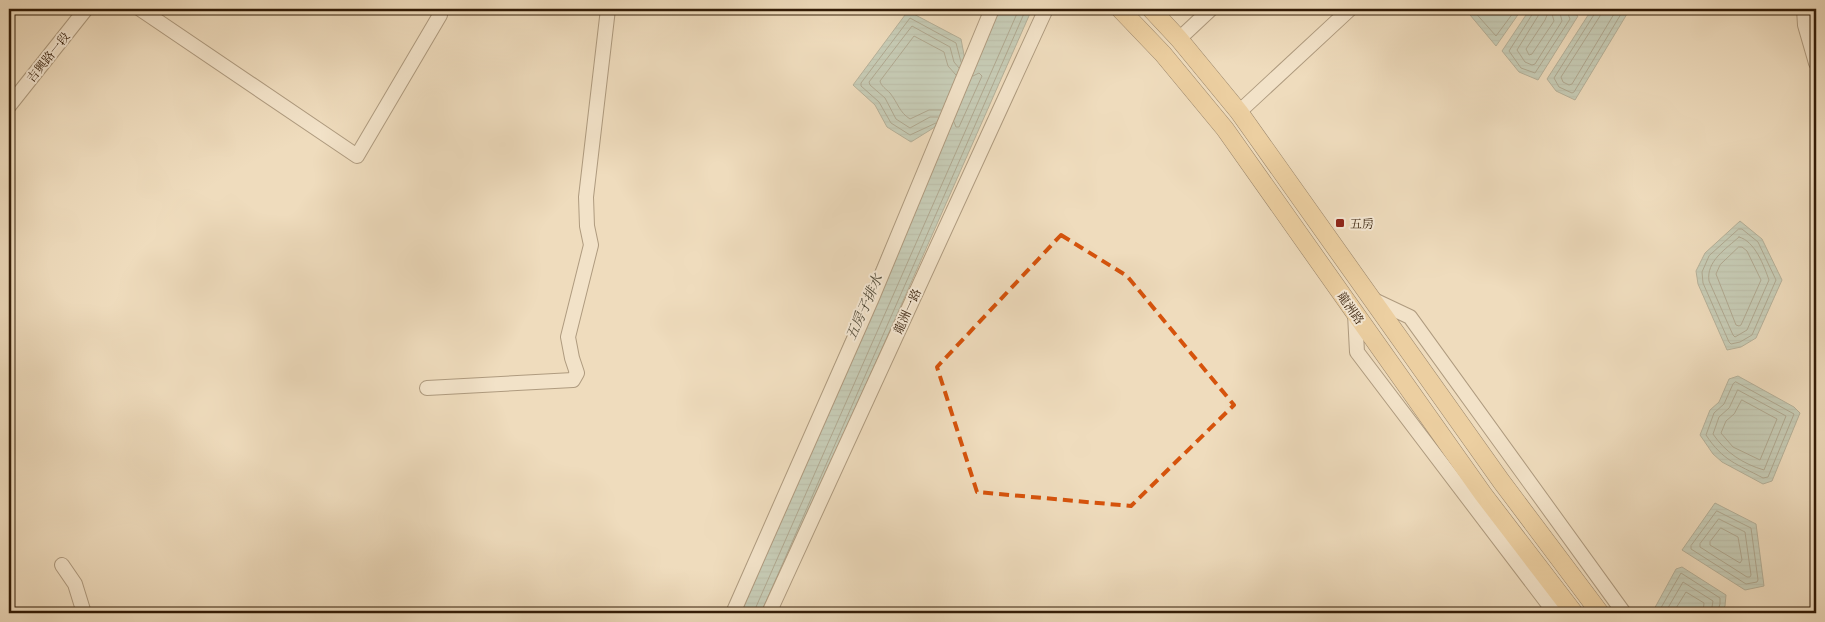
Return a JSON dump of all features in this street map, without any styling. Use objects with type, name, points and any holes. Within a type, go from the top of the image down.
[{"type":"main road","name":"龍洲路","points":[[1120,9],[1163,54],[1225,129],[1483,494],[1574,613]]},
{"type":"main road","name":"龍洲路","points":[[1151,9],[1179,39],[1240,112],[1501,481],[1600,613]]},
{"type":"street","name":"吉興路一段","points":[[9,106],[86,9]]},
{"type":"street","points":[[140,9],[357,156],[440,15]]},
{"type":"street","points":[[427,388],[573,380],[578,373],[572,358],[568,337],[590,245],[586,197],[608,9]]},
{"type":"street","points":[[733,613],[872,298],[992,9]]},
{"type":"street","name":"龍洲一路","points":[[769,613],[1046,9]]},
{"type":"street","points":[[1179,39],[1211,9]]},
{"type":"street","points":[[1240,112],[1350,9]]},
{"type":"street","points":[[1804,9],[1805,25],[1816,63]]},
{"type":"street","points":[[1374,300],[1410,317],[1624,613]]},
{"type":"street","points":[[1355,314],[1357,352],[1555,613]]},
{"type":"street","points":[[62,564],[75,584],[84,613]]},
{"type":"highlighted area","points":[[1061,235],[1127,276],[1234,405],[1131,506],[977,492],[937,367]]},
{"type":"water","name":"五房子排水","points":[[988,9],[1032,9],[765,613],[728,613],[941,118],[935,127],[911,142],[887,127],[875,105],[853,85],[908,11],[961,39],[965,60]]},
{"type":"water","points":[[1465,9],[1522,9],[1496,46]]},
{"type":"water","points":[[1530,9],[1568,9],[1578,16],[1538,80],[1519,72],[1502,51]]},
{"type":"water","points":[[1592,9],[1630,9],[1575,100],[1556,91],[1547,79]]},
{"type":"water","points":[[1740,221],[1762,239],[1782,280],[1756,338],[1741,347],[1727,350],[1698,284],[1696,271],[1705,253]]},
{"type":"water","points":[[1738,376],[1794,407],[1800,413],[1772,481],[1763,484],[1722,462],[1713,454],[1700,435],[1710,410],[1719,402],[1729,379]]},
{"type":"water","points":[[1715,503],[1756,524],[1764,586],[1745,590],[1682,550]]},
{"type":"water","points":[[1682,567],[1726,595],[1725,606],[1721,613],[1652,613],[1676,569]]},
{"type":"place","name":"五房","points":[[1340,223]]}]
